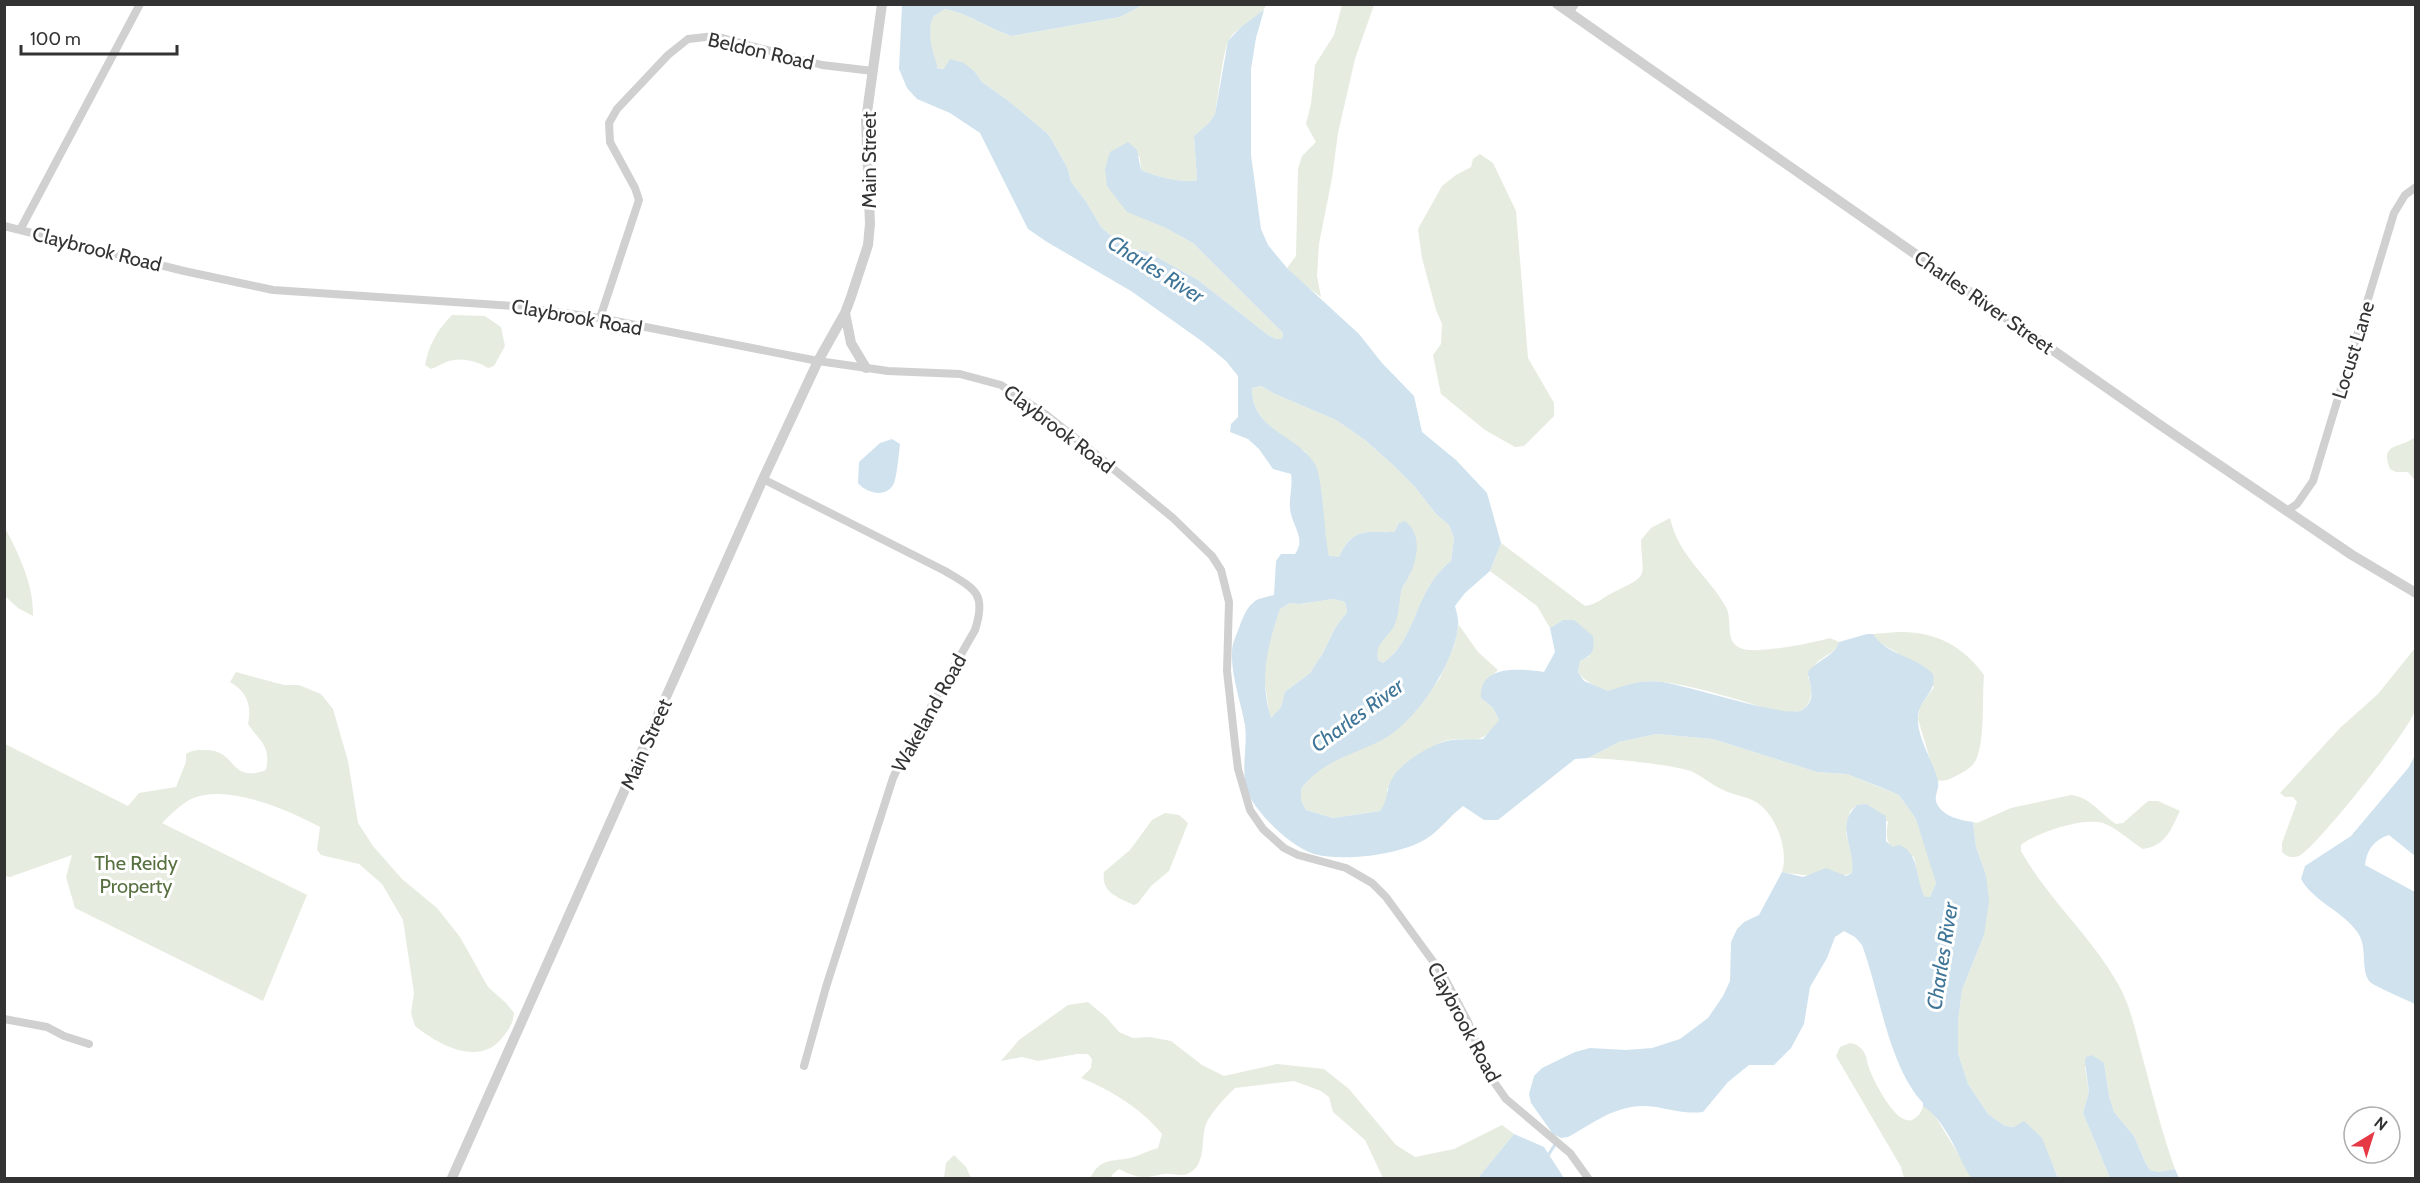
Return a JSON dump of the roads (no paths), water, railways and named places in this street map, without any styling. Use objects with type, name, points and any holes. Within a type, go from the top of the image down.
[{"type":"street","points":[[20,230],[140,4]]},
{"type":"street","name":"Main Street","points":[[452,1179],[763,479],[818,361],[845,313],[863,265],[870,224],[866,120],[882,4]]},
{"type":"street","name":"Charles River Street","points":[[1557,4],[1572,8],[2163,428],[2352,555],[2415,593]]},
{"type":"street","name":"Beldon Road","points":[[600,318],[639,200],[610,142],[609,123],[617,109],[677,46],[693,37],[715,36],[822,65],[873,71]]},
{"type":"street","name":"Locust Lane","points":[[2287,511],[2297,504],[2313,481],[2394,213],[2405,195],[2415,187]]},
{"type":"street","name":"Claybrook Road","points":[[4,226],[184,271],[273,290],[513,306],[600,318],[818,361],[888,371],[960,374],[1001,385],[1045,414],[1094,453],[1173,518],[1212,556],[1221,570],[1229,602],[1227,671],[1234,744],[1238,769],[1251,810],[1263,829],[1284,848],[1298,855],[1346,868],[1372,883],[1398,912],[1443,975],[1468,1022],[1490,1075],[1506,1099],[1561,1145],[1588,1179]]},
{"type":"street","points":[[845,313],[851,343],[866,368]]},
{"type":"street","name":"Wakeland Road","points":[[763,479],[945,571],[970,586],[978,597],[981,611],[975,630],[893,778],[832,966],[804,1066]]},
{"type":"street","points":[[4,1019],[47,1027],[64,1036],[89,1044]]},
{"type":"water","points":[[902,5],[1143,5],[1120,17],[1012,36],[945,9],[934,16],[919,38],[932,56],[936,68],[944,69],[950,59],[964,63],[982,82],[1049,135],[1068,169],[1071,182],[1101,227],[1125,248],[1146,251],[1198,280],[1268,335],[1282,339],[1283,333],[1193,243],[1164,227],[1127,212],[1107,186],[1105,169],[1110,152],[1128,142],[1137,150],[1141,170],[1169,179],[1197,180],[1194,136],[1209,123],[1215,114],[1228,41],[1241,27],[1264,10],[1251,69],[1251,155],[1261,229],[1268,245],[1287,268],[1359,334],[1382,363],[1414,396],[1422,432],[1456,460],[1487,493],[1501,543],[1490,571],[1465,593],[1455,606],[1458,625],[1455,643],[1431,691],[1408,720],[1395,732],[1338,759],[1310,779],[1301,789],[1301,800],[1306,810],[1333,818],[1380,811],[1385,803],[1393,777],[1411,759],[1444,742],[1483,739],[1499,720],[1493,708],[1481,698],[1482,687],[1487,679],[1504,671],[1544,672],[1555,652],[1550,628],[1563,620],[1574,620],[1593,636],[1592,652],[1580,661],[1578,672],[1584,681],[1608,691],[1641,682],[1655,681],[1675,684],[1758,706],[1793,712],[1802,710],[1810,702],[1808,672],[1812,668],[1834,651],[1839,642],[1873,634],[1885,647],[1918,663],[1933,674],[1933,686],[1919,710],[1918,724],[1922,741],[1938,781],[1936,801],[1948,815],[1973,822],[1976,847],[1986,875],[1989,901],[1984,935],[1962,990],[1958,1021],[1958,1053],[1968,1084],[1988,1114],[2005,1126],[2014,1127],[2024,1121],[2042,1138],[2058,1178],[1973,1178],[1969,1175],[1944,1128],[1923,1106],[1901,1069],[1886,1028],[1862,945],[1855,937],[1844,931],[1835,937],[1827,958],[1810,987],[1804,1024],[1791,1048],[1774,1065],[1749,1065],[1728,1082],[1703,1112],[1643,1106],[1631,1107],[1609,1114],[1568,1137],[1561,1138],[1553,1134],[1531,1103],[1529,1094],[1534,1076],[1542,1068],[1575,1052],[1590,1048],[1626,1050],[1652,1048],[1680,1039],[1708,1018],[1730,981],[1731,942],[1737,929],[1744,922],[1759,915],[1782,872],[1803,877],[1826,868],[1846,876],[1852,873],[1846,830],[1850,813],[1857,805],[1866,804],[1886,816],[1886,841],[1893,847],[1899,845],[1911,854],[1925,897],[1930,897],[1936,883],[1916,819],[1899,795],[1847,774],[1817,772],[1713,739],[1656,734],[1619,742],[1588,758],[1575,759],[1498,820],[1484,820],[1463,806],[1436,831],[1415,845],[1371,856],[1326,856],[1314,854],[1295,845],[1267,820],[1248,793],[1244,768],[1245,725],[1232,663],[1233,644],[1246,612],[1255,601],[1274,595],[1276,561],[1281,554],[1295,554],[1298,548],[1299,537],[1290,508],[1291,474],[1273,469],[1259,449],[1248,439],[1230,432],[1231,424],[1238,417],[1238,376],[1226,361],[1131,291],[1028,229],[980,133],[950,113],[917,99],[907,88],[899,69]],"holes":[[[1261,386],[1336,420],[1365,440],[1415,487],[1436,514],[1449,525],[1454,538],[1451,561],[1430,585],[1403,641],[1383,663],[1378,660],[1378,649],[1395,624],[1402,590],[1415,562],[1417,547],[1414,533],[1405,521],[1399,523],[1394,532],[1368,532],[1355,536],[1344,547],[1339,557],[1329,556],[1318,471],[1307,454],[1276,431],[1259,414],[1252,388]],[[1334,599],[1345,602],[1347,612],[1335,628],[1310,673],[1285,692],[1281,707],[1271,718],[1267,703],[1266,663],[1280,609],[1290,603],[1299,604]]]},
{"type":"water","points":[[892,439],[900,444],[894,483],[891,488],[882,493],[871,492],[858,483],[859,462],[880,443]]},
{"type":"water","points":[[2415,755],[2415,856],[2389,835],[2372,846],[2367,854],[2365,865],[2415,892],[2415,1004],[2370,982],[2365,971],[2363,945],[2358,933],[2352,925],[2313,894],[2301,879],[2305,866],[2351,836],[2409,767]]},
{"type":"water","points":[[2092,1055],[2104,1063],[2114,1112],[2134,1136],[2150,1170],[2158,1172],[2175,1169],[2179,1178],[2110,1178],[2083,1113],[2089,1092],[2085,1062],[2086,1057]]},
{"type":"water","points":[[1514,1134],[1544,1147],[1564,1178],[1478,1178]]},
{"type":"waterway","name":"Charles River","points":[[928,66],[923,51],[921,27],[930,4]]},
{"type":"waterway","points":[[1547,1157],[1556,1143]]},
{"type":"park label","name":"The Reidy Property","points":[[136,874]]}]
